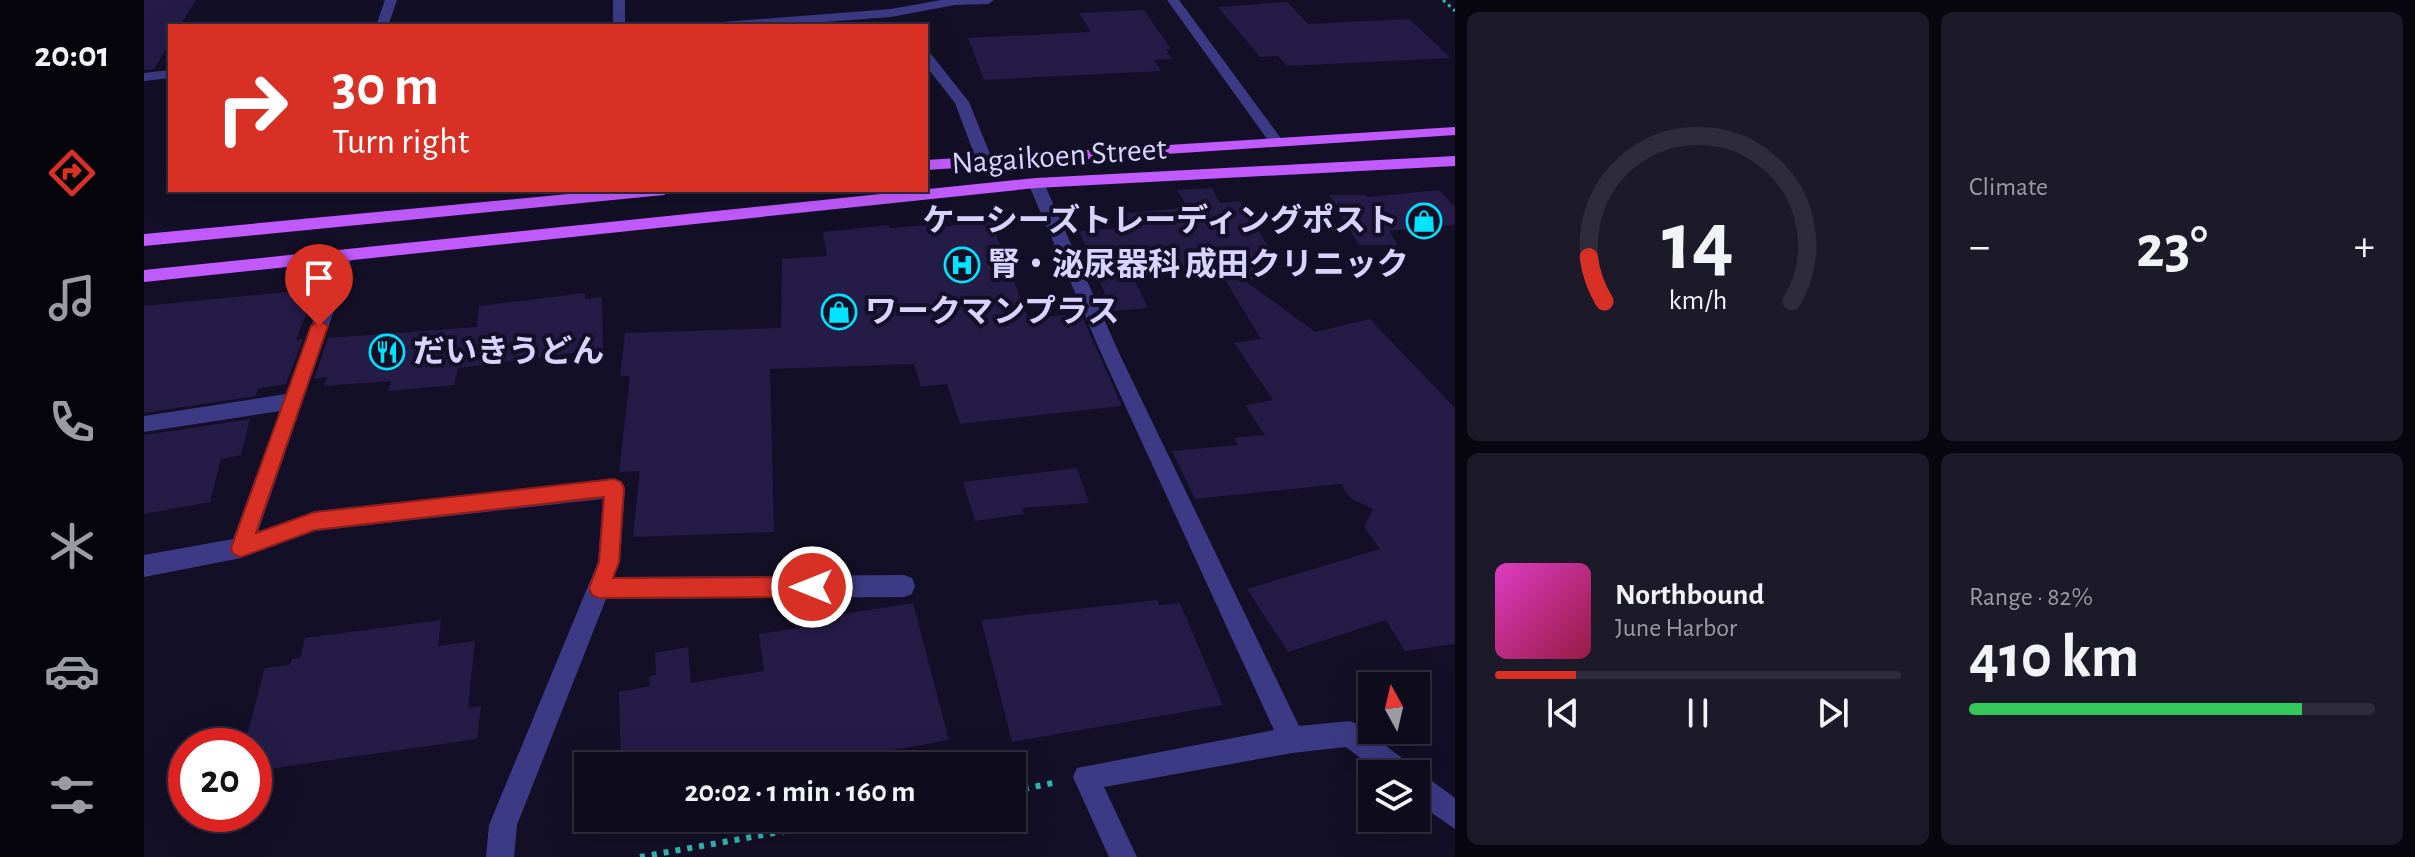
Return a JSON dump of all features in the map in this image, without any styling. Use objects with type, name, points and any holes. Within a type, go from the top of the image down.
[{"type":"main road","name":"Nagaikoen Street","points":[[928,165],[1275,140],[1455,131]]},
{"type":"main road","name":"Nagaikoen Street","points":[[144,276],[1036,183],[1455,161]]},
{"type":"main road","points":[[144,240],[643,192]]},
{"type":"street","points":[[383,24],[391,0]]},
{"type":"street","points":[[619,0],[619,24]]},
{"type":"street","points":[[739,24],[889,6],[988,0]]},
{"type":"street","points":[[1173,0],[1275,140]]},
{"type":"street","points":[[889,6],[900,24]]},
{"type":"street","points":[[928,60],[962,102],[984,159]]},
{"type":"street","points":[[144,77],[168,74]]},
{"type":"street","points":[[1036,183],[1110,353],[1292,740]]},
{"type":"street","points":[[241,548],[345,255]]},
{"type":"street","points":[[144,424],[293,401]]},
{"type":"street","points":[[144,566],[241,548],[315,521],[614,488],[609,562],[503,825],[500,857]]},
{"type":"street","points":[[599,588],[904,586]]},
{"type":"street","points":[[1123,857],[1086,777],[1292,740],[1350,734],[1384,760]]},
{"type":"street","points":[[1430,796],[1455,815]]},
{"type":"path","points":[[1443,0],[1455,11]]},
{"type":"path","points":[[1026,788],[1086,777]]},
{"type":"path","points":[[640,857],[780,832]]},
{"type":"building","points":[[144,0],[196,0],[181,24],[168,24],[168,45],[154,69],[144,70]]},
{"type":"building","points":[[1287,2],[1308,24],[1409,19],[1451,58],[1287,66],[1278,56],[1260,57],[1218,7]]},
{"type":"building","points":[[1144,10],[1171,49],[1166,49],[1172,59],[1154,60],[1161,71],[984,80],[968,38],[1091,32],[1079,13]]},
{"type":"building","points":[[1212,188],[1220,203],[1240,201],[1277,261],[1255,262],[1261,273],[1252,280],[1236,263],[1222,264],[1315,332],[1370,319],[1455,408],[1455,644],[1405,651],[1386,620],[1288,652],[1247,589],[1380,549],[1364,527],[1373,509],[1350,498],[1341,484],[1195,499],[1172,451],[1238,445],[1234,438],[1265,435],[1245,405],[1273,400],[1234,343],[1261,339],[1219,270],[1133,276],[1148,308],[1112,311],[1079,231],[1123,228],[1116,214],[1182,208],[1180,206],[1186,205],[1177,190]]},
{"type":"building","points":[[1439,190],[1455,207],[1455,225],[1389,231],[1398,245],[1359,245],[1329,195],[1367,197]]},
{"type":"building","points":[[991,221],[1028,318],[1081,314],[1122,406],[960,424],[947,384],[921,387],[914,364],[770,369],[774,532],[633,537],[640,471],[619,472],[630,376],[620,376],[625,333],[781,328],[782,259],[827,256],[823,232],[889,225],[890,228],[939,224],[940,227]]},
{"type":"building","points":[[316,289],[296,340],[303,339],[286,384],[258,389],[256,396],[144,413],[144,306]]},
{"type":"building","points":[[585,293],[585,299],[602,297],[603,349],[458,368],[454,385],[388,391],[391,381],[324,386],[327,377],[314,379],[328,338],[477,327],[479,306]]},
{"type":"building","points":[[250,419],[241,455],[221,459],[210,502],[144,514],[144,435]]},
{"type":"building","points":[[1077,468],[1089,503],[1022,508],[1024,514],[975,521],[963,482]]},
{"type":"building","points":[[1157,600],[1159,605],[1180,603],[1223,705],[1012,742],[981,620]]},
{"type":"building","points":[[913,603],[949,740],[882,752],[621,752],[619,692],[650,686],[649,676],[656,675],[655,653],[688,647],[691,683],[764,671],[759,634],[839,622],[838,615]]},
{"type":"building","points":[[441,620],[438,646],[475,641],[468,708],[481,706],[477,739],[272,768],[272,728],[249,728],[265,668],[290,665],[292,659],[300,658],[305,638]]},
{"type":"place","name":"ケーシーズトレーディングポスト","points":[[1424,221]]},
{"type":"place","name":"腎・泌尿器科 成田クリニック","points":[[962,265]]},
{"type":"place","name":"ワークマンプラス","points":[[839,312]]},
{"type":"place","name":"だいきうどん","points":[[387,352]]},
{"type":"route","points":[[319,326],[241,548],[315,521],[614,488],[609,562],[599,588],[812,587]]}]
